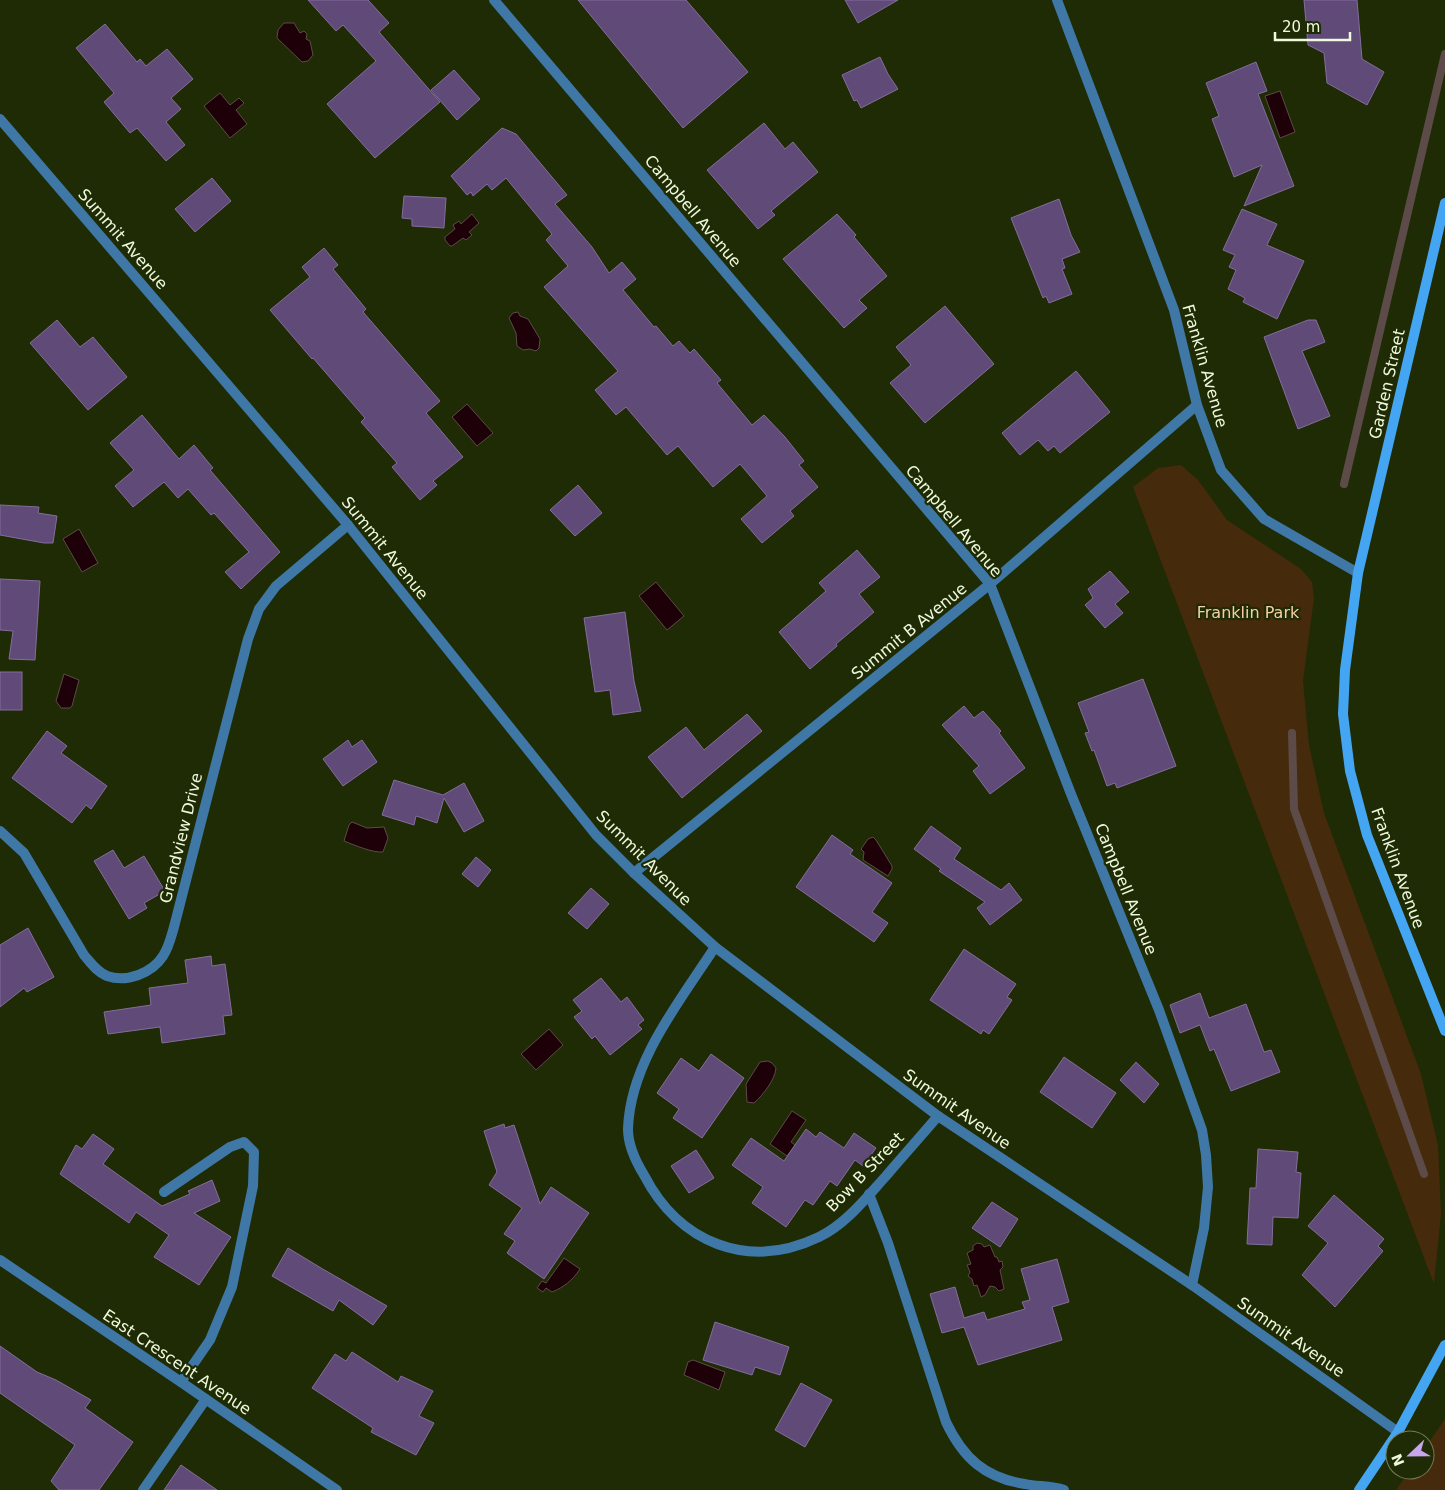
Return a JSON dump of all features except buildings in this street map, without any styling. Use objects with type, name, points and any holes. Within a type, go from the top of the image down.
[{"type":"street","name":"Campbell Avenue","points":[[494,0],[990,584],[1071,794],[1159,1010],[1202,1130],[1208,1187],[1204,1228],[1192,1285]]},
{"type":"street","name":"Franklin Avenue","points":[[1057,0],[1174,310],[1197,405],[1221,470],[1264,520],[1358,573],[1345,670],[1343,714],[1350,771],[1367,835],[1445,1031]]},
{"type":"street","name":"Summit Avenue","points":[[0,119],[348,525],[596,835],[634,873],[715,947],[938,1116],[1192,1285],[1395,1430]]},
{"type":"street","name":"Garden Street","points":[[1358,573],[1445,203]]},
{"type":"street","name":"Summit B Avenue","points":[[634,873],[990,584],[1197,405]]},
{"type":"street","name":"Grandview Drive","points":[[0,831],[24,853],[84,955],[96,969],[108,976],[122,978],[143,974],[152,968],[162,958],[174,927],[248,639],[259,609],[276,586],[348,525]]},
{"type":"street","name":"Bow B Street","points":[[715,947],[656,1037],[644,1062],[631,1107],[628,1131],[633,1152],[651,1190],[665,1208],[699,1236],[718,1246],[746,1251],[793,1247],[820,1236],[845,1219],[938,1116]]},
{"type":"street","points":[[164,1192],[230,1147],[244,1142],[254,1152],[253,1186],[232,1287],[210,1340],[180,1382]]},
{"type":"street","points":[[869,1194],[888,1243],[946,1422],[954,1438],[971,1460],[981,1469],[991,1474],[1024,1484],[1064,1490]]},
{"type":"street","name":"East Crescent Avenue","points":[[0,1260],[337,1490]]},
{"type":"street","points":[[1399,1430],[1445,1345]]},
{"type":"street","points":[[143,1490],[206,1399]]},
{"type":"street","points":[[1359,1490],[1385,1451]]},
{"type":"green space","name":"Franklin Park","points":[[1181,465],[1198,480],[1227,520],[1301,569],[1312,582],[1314,598],[1303,681],[1309,745],[1324,813],[1421,1074],[1438,1145],[1441,1214],[1434,1284],[1133,487],[1158,468]]},
{"type":"green space","points":[[1445,1419],[1445,1490],[1396,1490],[1403,1480],[1435,1480],[1435,1434]]},
{"type":"shaded area","points":[[284,23],[294,23],[300,33],[304,31],[307,34],[306,39],[310,41],[313,55],[308,61],[302,62],[277,38],[278,30]]},
{"type":"shaded area","points":[[1280,91],[1295,132],[1280,138],[1265,96]]},
{"type":"shaded area","points":[[220,93],[230,105],[239,98],[244,103],[236,110],[247,124],[230,138],[204,106]]},
{"type":"shaded area","points":[[472,214],[479,223],[469,232],[472,235],[466,240],[463,238],[450,246],[445,237],[455,229],[453,225],[459,221],[461,224]]},
{"type":"shaded area","points":[[518,312],[520,316],[528,319],[540,339],[539,348],[536,351],[530,349],[523,350],[517,346],[516,333],[509,318],[513,313]]},
{"type":"shaded area","points":[[467,404],[493,433],[477,446],[452,417]]},
{"type":"shaded area","points":[[79,529],[98,563],[82,572],[63,539]]},
{"type":"shaded area","points":[[656,582],[684,616],[667,630],[639,596]]},
{"type":"shaded area","points":[[64,674],[79,680],[70,708],[61,708],[56,701]]},
{"type":"shaded area","points":[[352,822],[367,828],[384,827],[388,838],[383,852],[358,847],[344,841],[349,825]]},
{"type":"shaded area","points":[[873,837],[892,866],[888,876],[863,860],[864,852],[861,849],[868,839]]},
{"type":"shaded area","points":[[549,1029],[563,1045],[536,1070],[521,1054]]},
{"type":"shaded area","points":[[768,1061],[776,1068],[771,1082],[765,1092],[754,1103],[747,1102],[746,1084],[760,1062]]},
{"type":"shaded area","points":[[792,1111],[806,1120],[791,1142],[795,1145],[787,1156],[770,1144]]},
{"type":"shaded area","points":[[977,1243],[982,1244],[984,1247],[990,1245],[995,1257],[997,1257],[999,1262],[1002,1261],[1003,1267],[1000,1270],[1004,1289],[999,1291],[995,1287],[990,1286],[985,1295],[981,1297],[977,1285],[974,1286],[972,1279],[968,1276],[970,1272],[967,1265],[971,1264],[967,1253],[973,1250],[973,1246]]},
{"type":"shaded area","points":[[564,1258],[580,1269],[574,1277],[564,1286],[552,1292],[546,1288],[543,1292],[537,1288],[542,1281],[546,1283]]},
{"type":"shaded area","points":[[693,1360],[725,1372],[719,1390],[684,1375],[688,1362]]},
{"type":"waterway","points":[[1344,484],[1445,54]]},
{"type":"waterway","points":[[1292,733],[1294,809],[1424,1174]]}]
